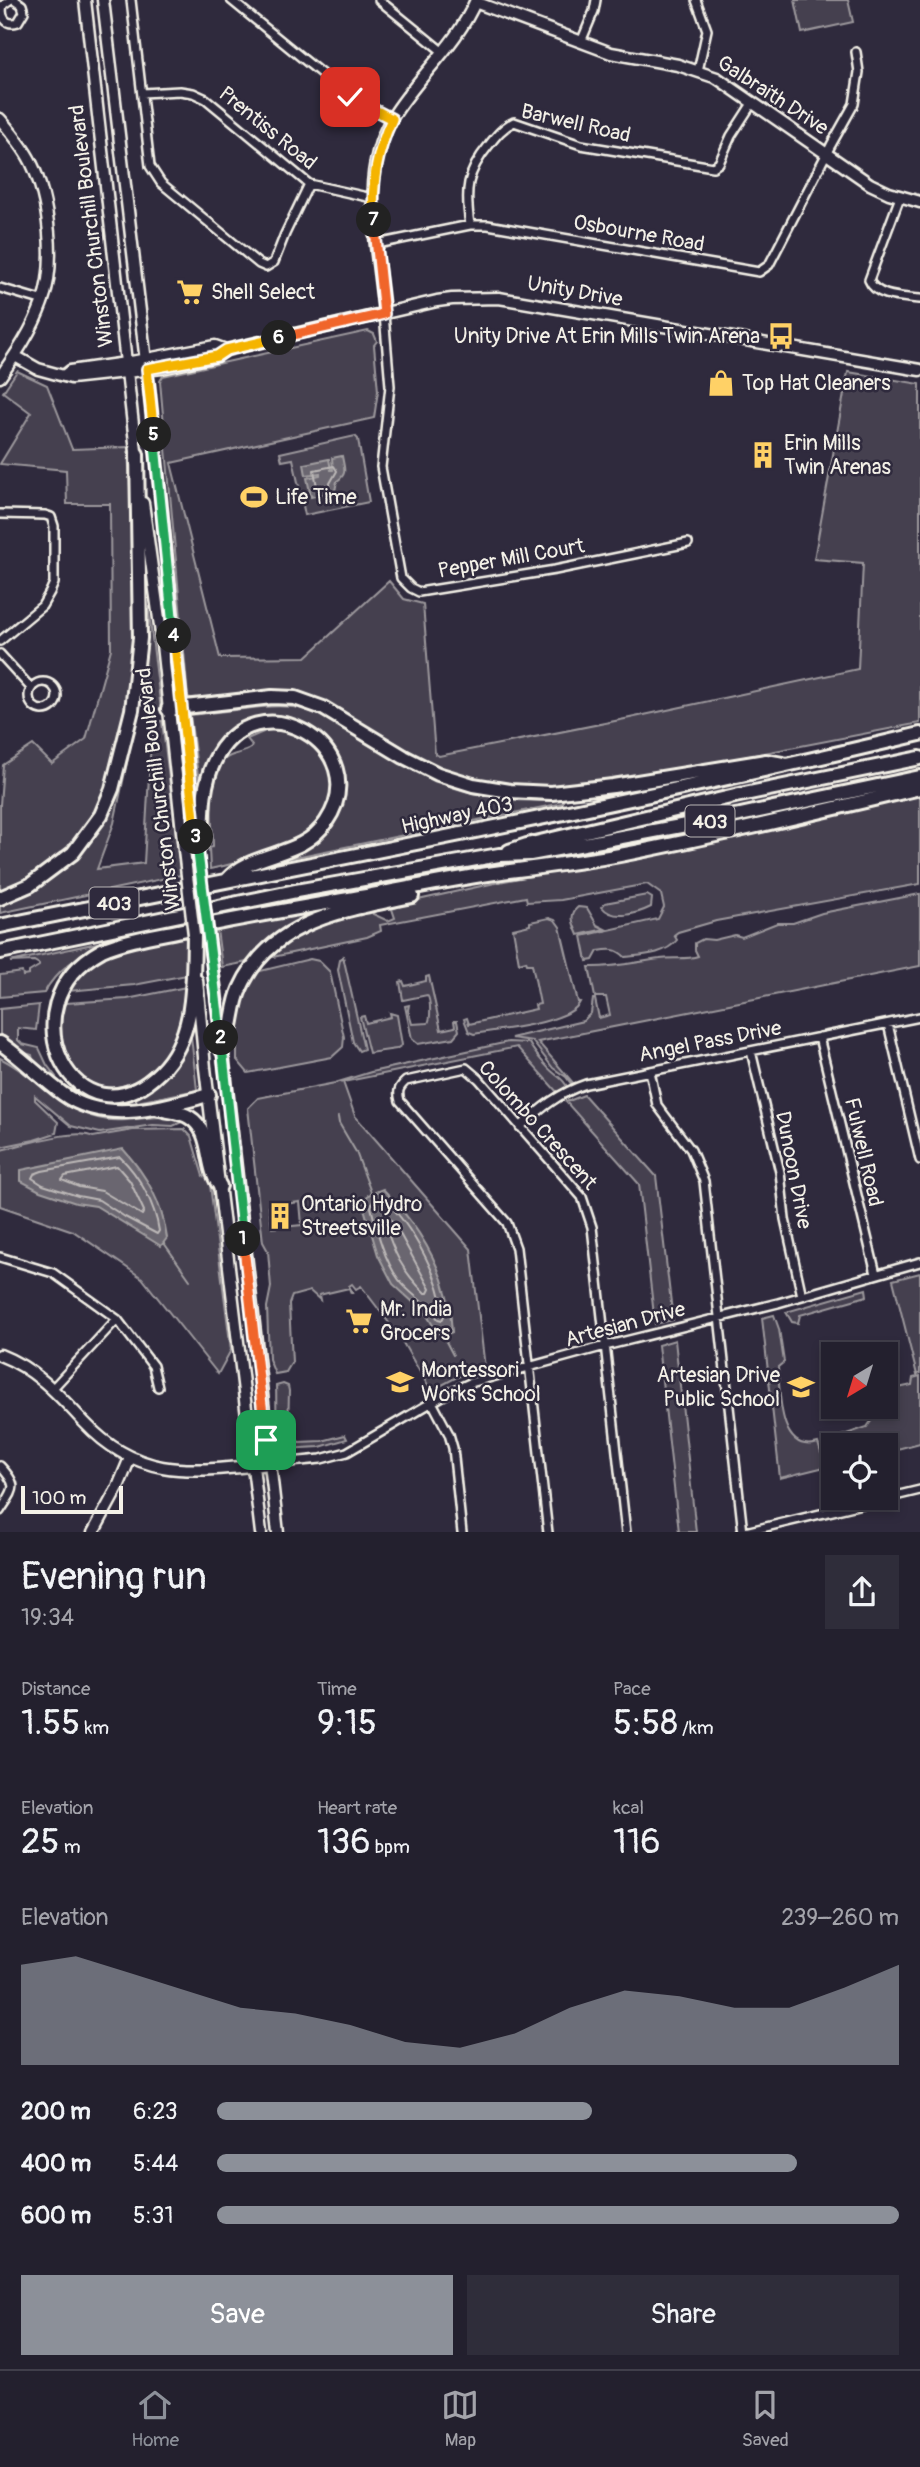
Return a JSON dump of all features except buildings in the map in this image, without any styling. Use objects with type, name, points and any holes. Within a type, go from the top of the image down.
[{"type":"highway","points":[[0,898],[30,886],[73,853],[101,815],[112,789],[132,710],[140,638],[136,454]]},
{"type":"highway","points":[[175,709],[272,697],[295,698],[323,708],[404,757],[438,774],[473,785],[510,792],[551,793],[613,786],[766,761],[790,765]]},
{"type":"highway","points":[[191,850],[202,841],[207,783],[214,761],[230,739],[251,726],[278,722],[302,729],[319,740],[331,757],[337,777],[337,798],[328,820],[314,837],[296,848],[237,869],[227,880]]},
{"type":"highway","name":"Highway 403","points":[[0,926],[513,824],[790,765],[920,734]]},
{"type":"highway","points":[[499,855],[527,845],[735,796],[920,758]]},
{"type":"highway","name":"403","points":[[0,952],[284,893],[740,816],[920,777]]},
{"type":"highway","points":[[42,1008],[53,986],[76,963],[104,949],[156,935],[500,872],[616,855],[920,788]]},
{"type":"highway","points":[[222,1050],[230,1039],[233,1009],[246,977],[269,948],[291,931],[316,919],[461,886],[500,872]]},
{"type":"highway","points":[[46,1054],[62,1077],[86,1091],[111,1094],[132,1090],[157,1075],[173,1056],[195,1000],[194,935]]},
{"type":"highway","points":[[0,1043],[57,1089],[82,1105],[110,1112],[131,1111],[209,1095]]},
{"type":"highway","points":[[153,1107],[183,1114],[197,1124],[206,1140],[213,1177],[220,1186]]},
{"type":"main road","name":"Winston Churchill Boulevard","points":[[85,0],[136,454],[160,626],[175,709]]},
{"type":"main road","name":"Winston Churchill Boulevard","points":[[103,0],[146,365],[175,709],[191,850],[216,993],[278,1532]]},
{"type":"main road","points":[[384,314],[372,198],[377,158],[392,119],[443,52],[476,1]]},
{"type":"main road","name":"Galbraith Drive","points":[[476,1],[611,53],[698,71],[726,83],[870,184],[920,202]]},
{"type":"main road","points":[[0,118],[32,164],[46,212],[49,253],[44,301],[27,339],[0,377]]},
{"type":"main road","name":"Unity Drive","points":[[15,356],[38,369],[71,377],[217,356],[226,350],[452,299],[499,298],[920,370]]},
{"type":"main road","name":"Winston Churchill Boulevard","points":[[191,850],[194,935]]},
{"type":"main road","points":[[195,1000],[209,1095],[261,1532]]},
{"type":"main road","points":[[0,1355],[23,1366],[53,1388],[98,1436],[130,1458],[150,1465],[180,1469],[205,1470],[270,1464]]},
{"type":"main road","points":[[93,1532],[113,1497],[130,1458]]},
{"type":"street","points":[[13,0],[24,8],[22,19],[11,23],[1,16],[3,5],[13,0]]},
{"type":"street","points":[[131,0],[150,166],[161,183],[261,266],[274,262],[309,184]]},
{"type":"street","points":[[231,0],[350,97],[392,119]]},
{"type":"street","points":[[379,0],[443,52]]},
{"type":"street","points":[[581,42],[594,12],[596,0]]},
{"type":"street","points":[[695,0],[707,30],[698,71]]},
{"type":"street","points":[[827,153],[854,104],[859,72],[856,52]]},
{"type":"street","name":"Prentiss Road","points":[[142,93],[193,93],[206,99],[309,184],[372,198]]},
{"type":"street","name":"Barwell Road","points":[[470,225],[466,194],[471,172],[476,161],[499,132],[514,122],[581,145],[713,167],[719,163],[731,136],[753,102]]},
{"type":"street","name":"Osbourne Road","points":[[377,244],[470,225],[498,226],[759,272],[769,265],[827,153]]},
{"type":"street","points":[[900,197],[869,280],[871,286],[883,293],[920,299]]},
{"type":"street","points":[[0,288],[44,301]]},
{"type":"street","name":"Pepper Mill Court","points":[[384,314],[390,386],[381,467],[401,578],[411,588],[419,592],[517,577],[688,543]]},
{"type":"street","points":[[0,514],[45,514],[51,517],[54,526],[54,583],[50,592],[42,606],[0,641]]},
{"type":"street","points":[[0,654],[31,688],[30,702],[37,709],[51,708],[57,702],[57,692],[52,685],[43,682],[31,688]]},
{"type":"street","name":"Angel Pass Drive","points":[[520,1127],[548,1102],[571,1089],[920,1017]]},
{"type":"street","points":[[888,1024],[920,1160]]},
{"type":"street","name":"Fulwell Road","points":[[819,1037],[876,1275]]},
{"type":"street","name":"Dunoon Drive","points":[[751,1051],[780,1172],[785,1219],[802,1296]]},
{"type":"street","name":"Colombo Crescent","points":[[529,1368],[512,1231],[400,1101],[400,1087],[406,1081],[466,1068],[582,1197],[592,1227],[626,1532]]},
{"type":"street","points":[[650,1071],[657,1105],[691,1150],[704,1181],[742,1532],[920,1490]]},
{"type":"street","points":[[0,1257],[53,1273],[117,1319],[153,1366],[158,1387]]},
{"type":"street","name":"Artesian Drive","points":[[270,1464],[321,1459],[347,1452],[470,1383],[802,1296],[920,1262]]},
{"type":"street","points":[[53,1388],[117,1319]]},
{"type":"street","points":[[529,1368],[548,1532]]},
{"type":"street","points":[[432,1402],[449,1434],[453,1448],[462,1532]]},
{"type":"street","points":[[0,1466],[14,1486],[0,1511]]},
{"type":"shaded area","points":[[795,0],[848,0],[853,22],[802,33]]},
{"type":"shaded area","points":[[368,331],[374,334],[377,341],[374,345],[378,391],[374,418],[171,463],[220,658],[306,657],[389,581],[404,599],[423,604],[435,754],[439,756],[858,669],[863,563],[814,559],[848,372],[920,384],[920,723],[686,768],[564,785],[526,787],[472,779],[436,766],[332,706],[308,696],[273,692],[197,701],[188,697],[160,381],[163,376]]},
{"type":"shaded area","points":[[17,371],[47,385],[72,449],[128,447],[135,589],[138,589],[133,657],[123,730],[115,766],[102,799],[86,829],[64,855],[34,877],[0,893],[3,765],[33,745],[52,764],[86,739],[111,649],[110,504],[67,504],[66,470],[0,464],[31,413],[3,392]]},
{"type":"shaded area","points":[[355,436],[358,439],[369,502],[305,515],[293,459],[282,461],[280,453]]},
{"type":"shaded area","points":[[146,589],[161,710],[138,703]]},
{"type":"shaded area","points":[[289,706],[315,713],[432,779],[464,791],[496,798],[563,800],[563,803],[276,861],[301,849],[324,832],[338,810],[342,797],[341,782],[331,763],[304,727],[241,727],[200,791],[190,715]]},
{"type":"shaded area","points":[[159,721],[162,721],[181,875],[0,913],[0,902],[49,878],[119,781],[126,758],[114,823],[97,869],[144,863],[151,740]]},
{"type":"shaded area","points":[[270,729],[288,732],[316,749],[331,777],[332,793],[328,809],[319,825],[299,839],[252,858],[210,869],[209,848],[213,847],[212,788],[219,766],[228,757],[251,748],[252,745],[247,739]]},
{"type":"shaded area","points":[[920,794],[920,884],[716,921],[678,932],[674,935],[677,940],[672,945],[653,953],[625,957],[616,951],[606,950],[598,951],[593,960],[587,961],[582,936],[658,919],[664,907],[661,894],[647,884],[561,900],[527,902],[526,897],[380,925],[381,931],[367,937],[268,958],[292,939],[316,926],[372,910],[373,914],[388,921],[395,918],[392,909],[409,902],[504,881],[726,840]]},
{"type":"shaded area","points":[[920,894],[920,966],[538,1042],[574,1084],[572,1085],[553,1068],[532,1041],[511,1038],[583,1021],[591,1013],[593,999],[599,1018],[610,1015],[606,997],[595,997],[589,967],[694,957],[698,956],[695,943],[703,939],[714,940],[735,935],[742,937],[777,923],[793,923],[822,913]]},
{"type":"shaded area","points":[[647,895],[652,898],[651,907],[632,914],[612,914],[602,907],[605,903]]},
{"type":"shaded area","points":[[347,903],[292,924],[277,935],[252,961],[222,967],[217,930]]},
{"type":"shaded area","points":[[578,907],[587,908],[597,925],[605,929],[578,935],[573,913]]},
{"type":"shaded area","points":[[549,918],[555,920],[560,927],[580,1002],[574,1009],[549,1020],[515,1028],[474,1034],[469,1032],[464,1019],[467,1018],[469,1024],[536,1009],[535,1005],[540,1004],[532,964],[527,964],[526,961],[519,963],[513,929]]},
{"type":"shaded area","points":[[187,936],[187,975],[134,985],[57,992],[104,955],[169,937]]},
{"type":"shaded area","points":[[102,942],[103,945],[62,970],[44,993],[0,997],[0,975],[22,972],[23,976],[29,975],[29,972],[39,966],[34,961],[10,962]]},
{"type":"shaded area","points":[[343,956],[364,1049],[359,1051],[353,1042],[338,970]]},
{"type":"shaded area","points":[[310,959],[319,961],[330,972],[344,1037],[343,1047],[332,1057],[248,1073],[237,1060],[237,1007],[256,972]]},
{"type":"shaded area","points":[[429,976],[441,1030],[455,1027],[454,1021],[457,1021],[459,1031],[453,1038],[418,1044],[412,1039],[405,1006],[409,1005],[412,1024],[428,1023],[428,997],[427,995],[403,1000],[400,982],[403,981],[405,986],[426,981]]},
{"type":"shaded area","points":[[186,987],[182,1021],[176,1041],[160,1064],[136,1081],[109,1088],[95,1087],[74,1076],[54,1054],[47,1030],[51,1004],[127,999]]},
{"type":"shaded area","points":[[39,1005],[36,1030],[18,1028],[18,1040],[22,1044],[39,1048],[56,1077],[54,1079],[33,1061],[32,1055],[0,1035],[0,1009]]},
{"type":"shaded area","points":[[390,1013],[397,1015],[402,1045],[396,1049],[369,1053],[360,1017],[364,1016],[366,1023],[391,1017]]},
{"type":"shaded area","points":[[188,1035],[191,1036],[197,1090],[137,1102],[135,1096]]},
{"type":"shaded area","points":[[508,1042],[529,1043],[567,1087],[557,1092],[517,1047],[343,1082],[355,1116],[471,1249],[485,1368],[457,1377],[431,1391],[399,1336],[361,1286],[356,1289],[352,1284],[349,1286],[353,1293],[349,1288],[319,1295],[320,1300],[310,1291],[292,1296],[289,1304],[292,1362],[286,1372],[275,1374],[269,1359],[267,1307],[271,1287],[268,1251],[263,1242],[248,1108],[258,1098],[335,1083],[371,1072]],"holes":[[[300,1202],[302,1225],[272,1228],[269,1206]]]},
{"type":"shaded area","points":[[0,1058],[71,1107],[98,1118],[120,1120],[164,1117],[184,1121],[173,1126],[153,1125],[100,1133],[71,1126],[35,1096],[35,1100],[58,1122],[56,1133],[0,1147]]},
{"type":"shaded area","points":[[584,1095],[656,1176],[673,1320],[655,1324],[639,1184],[566,1102]]},
{"type":"shaded area","points":[[184,1129],[191,1136],[203,1176],[209,1177],[231,1350],[218,1374],[142,1278],[73,1231],[0,1206],[0,1150],[75,1134],[93,1137],[133,1130]]},
{"type":"shaded area","points":[[920,1273],[920,1373],[917,1375],[893,1280]]},
{"type":"shaded area","points":[[866,1289],[867,1296],[800,1315],[798,1323],[792,1322],[786,1312]]},
{"type":"shaded area","points":[[774,1315],[779,1329],[784,1362],[778,1367],[779,1391],[788,1431],[795,1440],[805,1444],[818,1443],[821,1468],[780,1478],[762,1318]]},
{"type":"shaded area","points":[[675,1340],[696,1532],[679,1532],[658,1345]]},
{"type":"shaded area","points":[[920,1376],[920,1443],[898,1449],[898,1433],[850,1433],[867,1427],[873,1419],[898,1419],[898,1388],[912,1385],[913,1378]]},
{"type":"shaded area","points":[[276,1386],[288,1386],[289,1391],[288,1430],[299,1442],[322,1441],[345,1435],[347,1439],[320,1447],[284,1449],[277,1429],[276,1410]]},
{"type":"water","points":[[342,456],[344,473],[337,481],[335,491],[311,497],[307,478],[320,473],[306,475],[304,464],[329,459],[333,470],[332,458]]},
{"type":"water","points":[[123,1149],[139,1169],[157,1201],[167,1238],[161,1246],[96,1206],[76,1203],[40,1191],[21,1181],[21,1170]]},
{"type":"water","points":[[383,1189],[410,1220],[431,1254],[446,1291],[452,1332],[440,1337],[426,1314],[393,1284],[378,1255],[363,1205],[368,1195]]},
{"type":"waterway","points":[[338,1117],[356,1152],[372,1195]]},
{"type":"waterway","points":[[164,1243],[190,1280]]},
{"type":"waterway","points":[[442,1334],[453,1355]]},
{"type":"place","name":"Shell Select","points":[[190,292]]},
{"type":"place","name":"Unity Drive At Erin Mills Twin Arena","points":[[781,336]]},
{"type":"place","name":"Top Hat Cleaners","points":[[721,383]]},
{"type":"place","name":"Erin Mills Twin Arenas","points":[[763,455]]},
{"type":"place","name":"Life Time","points":[[254,497]]},
{"type":"place","name":"Ontario Hydro Streetsville","points":[[280,1216]]},
{"type":"place","name":"Mr. India Grocers","points":[[359,1321]]},
{"type":"place","name":"Montessori Works School","points":[[400,1382]]},
{"type":"place","name":"Artesian Drive Public School","points":[[801,1387]]},
{"type":"route","points":[[266,1440],[216,993],[197,849],[147,369],[217,356],[226,350],[384,314],[372,198],[377,158],[392,119],[350,97]]}]
